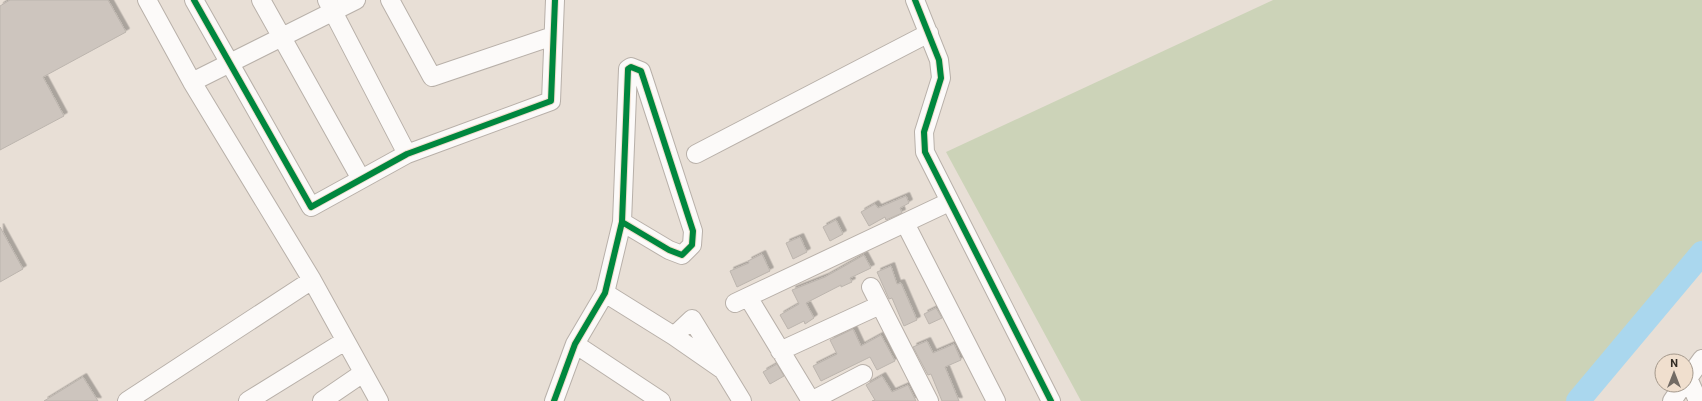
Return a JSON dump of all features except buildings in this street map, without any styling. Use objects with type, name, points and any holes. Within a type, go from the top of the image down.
[{"type":"street","points":[[147,0],[192,82],[312,280],[379,401]]},
{"type":"street","points":[[194,0],[311,207],[407,154],[551,101],[555,0]]},
{"type":"street","points":[[261,0],[361,179]]},
{"type":"street","points":[[192,82],[282,37],[330,6],[356,0]]},
{"type":"street","points":[[390,0],[432,77],[554,36]]},
{"type":"street","points":[[915,0],[939,60],[941,78],[924,132],[925,152],[1051,401]]},
{"type":"street","points":[[330,6],[407,154]]},
{"type":"street","points":[[696,154],[929,33]]},
{"type":"street","points":[[557,400],[575,344],[605,292],[622,222],[628,69],[631,67],[641,71],[693,231],[692,245],[682,255],[669,250],[622,222]]},
{"type":"street","points":[[863,374],[811,401],[780,351],[741,300],[949,202]]},
{"type":"street","points":[[905,222],[996,401]]},
{"type":"street","points":[[127,401],[312,280]]},
{"type":"street","points":[[871,287],[929,401]]},
{"type":"street","points":[[605,292],[674,336],[723,370]]},
{"type":"street","points":[[780,351],[880,305]]},
{"type":"street","points":[[674,336],[692,319],[741,400]]},
{"type":"street","points":[[248,401],[345,341]]},
{"type":"street","points":[[575,344],[661,401]]},
{"type":"street","points":[[1694,381],[1702,359]]},
{"type":"street","points":[[322,401],[363,373]]},
{"type":"street","points":[[1672,401],[1683,393]]},
{"type":"green space","points":[[1273,0],[1702,0],[1702,253],[1578,401],[1081,401],[946,152]]},
{"type":"waterway","points":[[1578,401],[1702,253]]},
{"type":"cycle path","points":[[194,0],[311,207],[407,154],[551,101],[555,0]]},
{"type":"cycle path","points":[[915,0],[939,60],[941,78],[924,132],[925,152],[1051,401]]},
{"type":"cycle path","points":[[554,401],[575,344],[605,293],[622,222],[628,69],[631,67],[641,71],[693,231],[692,245],[682,255],[669,250],[622,222]]}]
